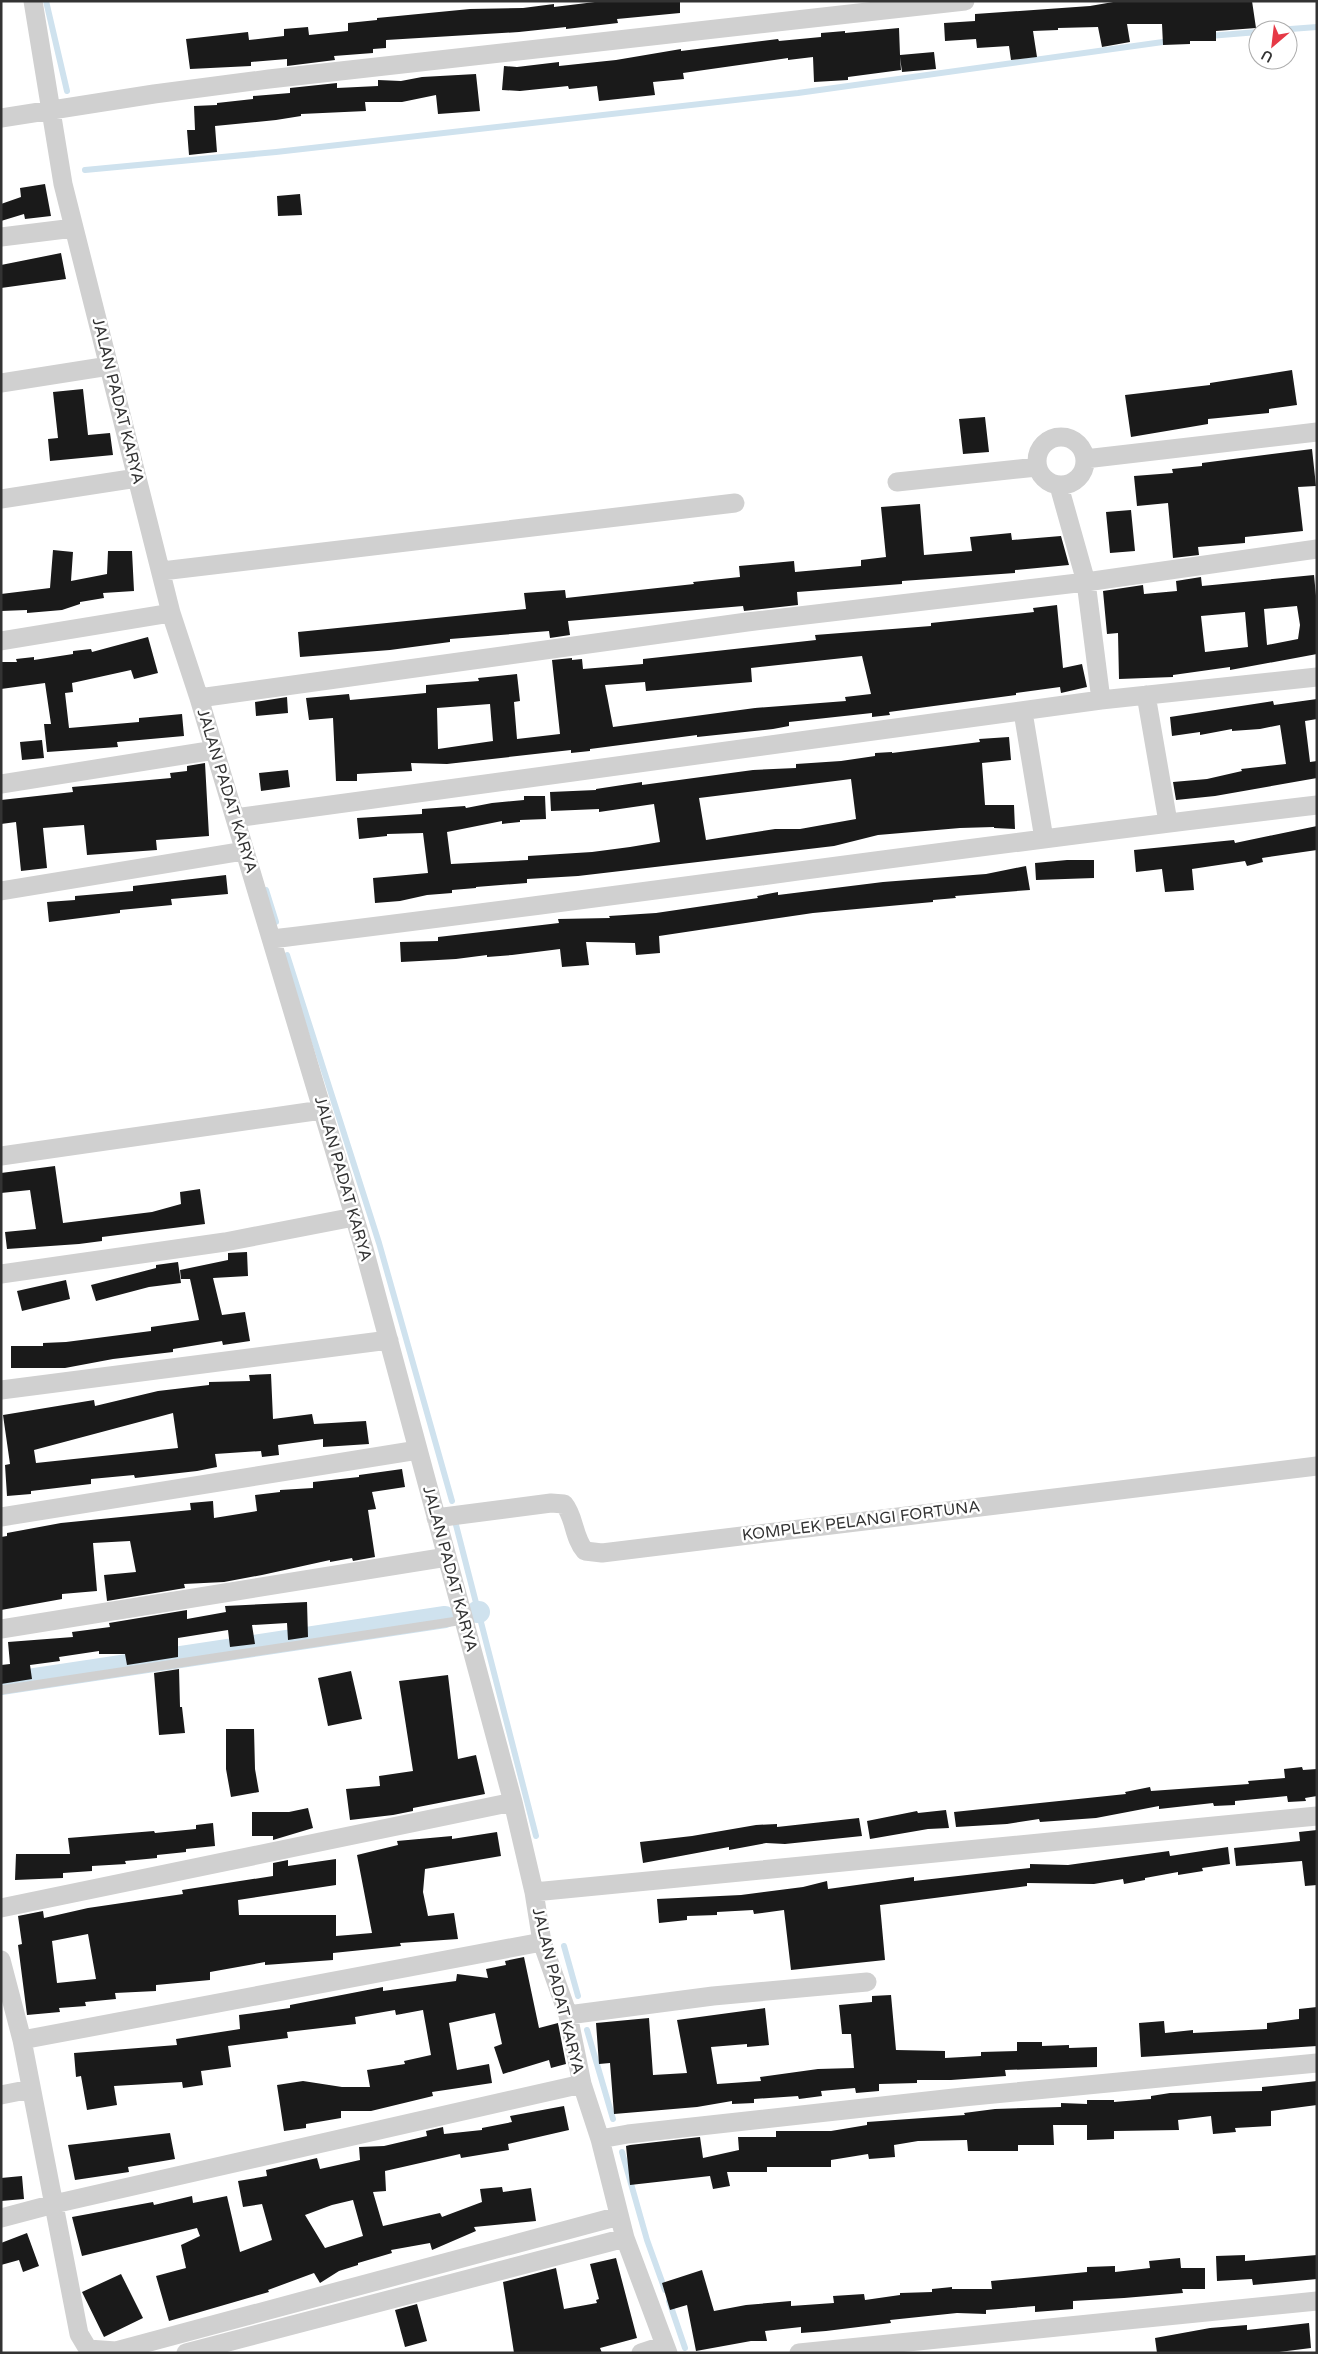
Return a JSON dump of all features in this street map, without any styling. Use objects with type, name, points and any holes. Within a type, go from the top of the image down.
[{"type":"street","name":"JALAN PADAT KARYA","points":[[33,1],[50,112],[74,228],[171,613],[200,698],[354,1216],[513,1802],[534,1892],[542,1942],[568,2015],[582,2084],[600,2139],[624,2238],[666,2349]]},
{"type":"street","points":[[1,118],[50,112],[154,94],[269,79],[923,4],[965,1]]},
{"type":"street","points":[[1,237],[74,228]]},
{"type":"street","points":[[1,383],[109,366]]},
{"type":"street","points":[[1085,460],[1317,432]]},
{"type":"street","points":[[1057,437],[1072,440],[1079,445],[1085,460],[1082,473],[1078,478],[1073,482],[1059,486],[1045,480],[1037,467],[1038,451],[1049,440],[1057,437]]},
{"type":"street","points":[[897,482],[1037,467]]},
{"type":"street","points":[[1,499],[137,478]]},
{"type":"street","points":[[1059,486],[1086,582],[1101,700]]},
{"type":"street","points":[[162,572],[184,567],[736,503]]},
{"type":"street","points":[[200,698],[738,624],[1086,582],[1317,548]]},
{"type":"street","points":[[1,641],[171,613]]},
{"type":"street","points":[[235,818],[1101,700],[1317,677]]},
{"type":"street","points":[[1146,695],[1168,822]]},
{"type":"street","points":[[1023,712],[1044,839]]},
{"type":"street","points":[[1,784],[215,750]]},
{"type":"street","points":[[272,939],[666,890],[1168,822],[1317,805]]},
{"type":"street","points":[[1,891],[244,851]]},
{"type":"street","points":[[1,1156],[322,1110]]},
{"type":"street","points":[[1,1274],[225,1242],[354,1216]]},
{"type":"street","points":[[1,1390],[388,1340]]},
{"type":"street","points":[[1,1516],[418,1450]]},
{"type":"street","name":"KOMPLEK PELANGI FORTUNA","points":[[436,1518],[551,1503],[564,1504],[568,1509],[577,1542],[585,1550],[602,1553],[1317,1466]]},
{"type":"street","points":[[1,1629],[446,1557]]},
{"type":"street","points":[[1,1908],[513,1802]]},
{"type":"street","points":[[534,1892],[1317,1816]]},
{"type":"street","points":[[22,2040],[542,1942]]},
{"type":"street","points":[[2,1967],[22,2040],[79,2334],[88,2349],[116,2351],[619,2216]]},
{"type":"street","points":[[568,2015],[713,1996],[867,1982]]},
{"type":"street","points":[[600,2139],[638,2133],[953,2098],[1317,2063]]},
{"type":"street","points":[[1,2218],[54,2204],[582,2084]]},
{"type":"street","points":[[1,2095],[32,2089]]},
{"type":"street","points":[[186,2353],[624,2238]]},
{"type":"street","points":[[799,2353],[1317,2301]]},
{"type":"street","points":[[641,2353],[666,2349]]},
{"type":"lane","points":[[1,1690],[464,1620]]},
{"type":"building","points":[[603,1],[680,1],[680,13],[617,19],[618,23],[566,29],[566,27],[519,32],[386,40],[386,48],[373,49],[373,53],[334,56],[335,60],[287,66],[287,59],[251,62],[251,66],[190,69],[186,39],[248,32],[249,40],[284,36],[284,29],[308,27],[309,35],[348,31],[348,23],[377,20],[377,18],[470,9],[523,8],[554,4],[554,7]]},
{"type":"building","points":[[1119,1],[1252,1],[1255,20],[1248,20],[1248,29],[1216,31],[1216,41],[1190,41],[1190,44],[1163,45],[1162,24],[1127,24],[1130,42],[1102,47],[1098,27],[1033,31],[1037,57],[1011,60],[1009,46],[977,48],[976,39],[945,41],[944,23],[975,21],[975,14],[1090,6]]},
{"type":"building","points":[[899,28],[900,55],[934,52],[936,69],[902,72],[900,57],[901,70],[848,77],[848,80],[814,82],[813,57],[788,60],[788,58],[683,73],[684,79],[653,82],[655,95],[599,101],[597,86],[569,89],[568,86],[520,91],[502,90],[504,66],[517,67],[559,62],[559,66],[616,60],[681,49],[681,51],[778,39],[779,41],[821,37],[821,33],[845,31],[845,33]]},
{"type":"building","points":[[476,74],[480,111],[438,114],[436,95],[402,102],[365,102],[366,111],[301,114],[301,116],[276,120],[215,126],[217,152],[189,155],[187,130],[195,130],[194,106],[217,105],[217,103],[253,99],[253,96],[290,93],[290,88],[337,83],[337,88],[378,86],[378,80],[401,81],[422,77]]},
{"type":"building","points":[[45,184],[51,216],[25,219],[24,214],[1,221],[1,204],[21,197],[20,188]]},
{"type":"building","points":[[300,194],[302,215],[278,216],[277,196]]},
{"type":"building","points":[[61,253],[66,279],[1,288],[1,265]]},
{"type":"building","points":[[1292,370],[1297,405],[1269,409],[1269,413],[1208,419],[1208,424],[1131,437],[1125,395],[1210,385],[1210,383]]},
{"type":"building","points":[[83,389],[88,435],[110,433],[113,455],[50,461],[48,439],[58,438],[53,392]]},
{"type":"building","points":[[985,417],[989,452],[963,454],[959,419]]},
{"type":"building","points":[[1312,449],[1316,486],[1298,487],[1303,531],[1245,537],[1245,543],[1198,547],[1199,555],[1173,558],[1168,503],[1137,506],[1134,476],[1173,473],[1172,469],[1202,466],[1202,463]]},
{"type":"building","points":[[920,504],[924,555],[972,551],[970,537],[1011,533],[1012,540],[1061,536],[1069,565],[1015,570],[1015,573],[902,581],[902,584],[797,592],[798,605],[744,611],[743,606],[568,621],[570,635],[550,638],[549,631],[450,639],[450,642],[390,650],[300,657],[298,632],[526,609],[524,593],[565,590],[566,598],[694,584],[693,582],[740,577],[739,566],[794,561],[795,572],[861,566],[861,560],[886,557],[881,507]]},
{"type":"building","points":[[1131,510],[1135,551],[1110,553],[1106,512]]},
{"type":"building","points":[[53,550],[73,552],[71,581],[107,574],[108,551],[132,551],[134,591],[103,593],[104,598],[80,602],[80,604],[62,610],[27,613],[27,610],[1,611],[1,594],[50,588]]},
{"type":"building","points":[[1314,575],[1317,606],[1317,654],[1230,670],[1230,667],[1173,675],[1173,677],[1119,679],[1118,633],[1107,634],[1103,591],[1143,585],[1144,594],[1177,591],[1176,581],[1201,577],[1202,586]],"holes":[[[1297,606],[1300,625],[1298,639],[1267,645],[1264,609]],[[1245,612],[1248,647],[1205,652],[1201,616]]]},
{"type":"building","points":[[1057,605],[1063,668],[1082,664],[1087,687],[1061,693],[1060,687],[1016,693],[1016,695],[889,712],[890,715],[872,717],[872,713],[789,722],[789,726],[773,729],[697,737],[697,735],[590,749],[590,751],[571,753],[571,750],[447,764],[411,763],[412,771],[357,774],[357,781],[336,781],[333,718],[309,720],[306,698],[349,694],[350,700],[426,693],[426,685],[479,681],[478,678],[517,674],[520,701],[514,702],[517,739],[560,734],[552,660],[582,659],[583,669],[643,664],[643,659],[816,640],[815,635],[931,626],[931,623],[1034,612],[1033,608]],"holes":[[[862,656],[871,694],[845,697],[846,701],[755,708],[613,727],[605,685],[645,682],[646,691],[752,682],[751,668]],[[490,704],[493,741],[438,749],[437,708]]]},
{"type":"building","points":[[148,637],[158,673],[134,679],[131,670],[72,683],[73,692],[65,693],[69,728],[139,722],[139,718],[182,714],[184,736],[117,742],[118,747],[47,752],[44,724],[51,724],[45,683],[1,689],[1,662],[17,662],[16,659],[34,657],[34,660],[91,649],[92,652]]},
{"type":"building","points":[[287,697],[288,713],[256,716],[255,702]]},
{"type":"building","points":[[1317,699],[1317,719],[1305,721],[1310,762],[1317,761],[1317,778],[1215,796],[1176,800],[1173,782],[1207,779],[1242,771],[1241,769],[1286,764],[1280,725],[1260,729],[1232,731],[1232,729],[1200,735],[1200,732],[1172,736],[1170,717],[1273,701],[1274,705]]},
{"type":"building","points":[[1009,737],[1011,760],[982,763],[985,805],[1014,805],[1015,829],[994,827],[960,828],[878,835],[834,846],[578,876],[527,879],[527,883],[452,890],[452,893],[375,903],[373,878],[428,873],[423,833],[387,834],[387,836],[359,839],[357,818],[422,814],[422,809],[465,806],[466,808],[524,800],[524,796],[545,796],[546,819],[520,820],[520,822],[502,824],[502,821],[447,832],[451,864],[528,860],[528,856],[592,852],[630,847],[660,842],[654,804],[599,812],[599,809],[551,811],[550,792],[596,790],[642,782],[642,785],[753,770],[796,768],[796,764],[841,761],[875,756],[875,753],[892,753],[980,742],[979,739]],"holes":[[[851,779],[856,819],[800,829],[775,829],[706,840],[699,798]]]},
{"type":"building","points":[[42,740],[44,758],[22,760],[20,742]]},
{"type":"building","points":[[205,763],[209,836],[156,840],[157,850],[87,855],[84,825],[43,828],[47,868],[21,871],[16,822],[1,824],[1,800],[73,792],[72,787],[171,778],[170,773],[187,771],[187,766]]},
{"type":"building","points":[[288,770],[290,787],[261,791],[259,773]]},
{"type":"building","points":[[1317,826],[1317,850],[1262,858],[1263,862],[1247,866],[1245,861],[1192,869],[1194,890],[1165,892],[1162,869],[1136,872],[1134,850],[1234,840],[1235,843]]},
{"type":"building","points":[[1094,860],[1094,878],[1036,880],[1035,863]]},
{"type":"building","points":[[1026,866],[1030,890],[955,896],[956,898],[933,900],[933,902],[813,913],[659,936],[660,953],[636,955],[635,943],[586,942],[589,965],[562,967],[560,949],[512,955],[487,957],[487,955],[401,962],[400,942],[438,941],[438,937],[559,923],[558,919],[610,918],[609,916],[656,913],[758,898],[757,896],[778,892],[778,895],[883,882],[986,874]]},
{"type":"building","points":[[226,875],[228,894],[171,899],[172,905],[120,910],[120,913],[49,922],[47,902],[75,900],[75,896],[133,891],[133,886]]},
{"type":"building","points":[[55,1166],[63,1223],[152,1212],[181,1204],[180,1192],[200,1189],[205,1224],[102,1237],[102,1241],[79,1244],[7,1249],[5,1232],[36,1229],[30,1190],[1,1193],[1,1173]]},
{"type":"building","points":[[247,1252],[248,1276],[213,1278],[222,1315],[245,1312],[250,1341],[223,1345],[222,1341],[173,1349],[173,1352],[113,1359],[65,1368],[11,1368],[11,1346],[43,1346],[43,1343],[66,1342],[151,1331],[151,1327],[199,1320],[190,1279],[181,1279],[180,1270],[228,1260],[228,1253]]},
{"type":"building","points":[[178,1262],[181,1283],[149,1287],[96,1301],[91,1285],[156,1268],[156,1265]]},
{"type":"building","points":[[66,1280],[70,1299],[22,1311],[17,1291]]},
{"type":"building","points":[[271,1374],[273,1419],[312,1414],[314,1424],[366,1421],[369,1444],[323,1447],[323,1439],[278,1445],[279,1455],[262,1457],[261,1451],[215,1454],[217,1467],[135,1478],[134,1475],[91,1479],[91,1484],[31,1491],[31,1494],[7,1496],[5,1465],[10,1464],[3,1415],[94,1400],[95,1406],[158,1391],[209,1385],[209,1382],[250,1381],[249,1375]],"holes":[[[173,1413],[178,1448],[36,1463],[34,1450]]]},
{"type":"building","points":[[402,1469],[405,1487],[372,1492],[376,1509],[368,1510],[375,1557],[353,1561],[352,1558],[330,1562],[330,1560],[224,1582],[184,1584],[185,1588],[107,1601],[104,1575],[136,1572],[130,1541],[93,1543],[97,1591],[62,1594],[62,1599],[1,1610],[1,1537],[7,1536],[7,1533],[61,1523],[191,1510],[190,1503],[213,1501],[214,1518],[257,1511],[255,1495],[280,1492],[280,1490],[313,1488],[313,1482],[359,1477],[359,1475]]},
{"type":"building","points":[[307,1602],[308,1637],[288,1640],[287,1623],[252,1625],[255,1644],[230,1647],[228,1630],[178,1638],[178,1657],[127,1665],[125,1654],[99,1654],[99,1651],[59,1657],[60,1661],[30,1665],[32,1679],[1,1684],[1,1665],[10,1664],[8,1642],[73,1637],[72,1632],[110,1627],[109,1623],[187,1610],[187,1619],[226,1612],[225,1606]]},
{"type":"building","points":[[179,1669],[180,1707],[182,1707],[185,1733],[159,1735],[154,1673]]},
{"type":"building","points":[[351,1671],[362,1719],[328,1726],[318,1678]]},
{"type":"building","points":[[448,1675],[458,1759],[476,1755],[485,1794],[413,1808],[413,1811],[393,1815],[350,1820],[346,1789],[380,1786],[379,1776],[413,1771],[399,1681]]},
{"type":"building","points":[[226,1729],[254,1729],[255,1769],[259,1792],[231,1797],[226,1769]]},
{"type":"building","points":[[1302,1767],[1303,1770],[1317,1769],[1317,1796],[1305,1798],[1306,1801],[1288,1802],[1287,1796],[1235,1801],[1235,1805],[1214,1806],[1213,1803],[1159,1809],[1159,1806],[1096,1818],[1040,1822],[1039,1819],[1007,1824],[956,1827],[954,1812],[1126,1794],[1125,1792],[1150,1787],[1151,1791],[1249,1784],[1248,1781],[1285,1778],[1284,1769]]},
{"type":"building","points":[[308,1808],[313,1828],[273,1840],[273,1836],[252,1836],[252,1812],[289,1812]]},
{"type":"building","points":[[946,1810],[949,1828],[928,1829],[870,1839],[867,1821],[917,1811],[918,1813]]},
{"type":"building","points":[[859,1818],[862,1836],[785,1844],[766,1843],[729,1850],[729,1847],[643,1863],[640,1842],[692,1836],[756,1825],[777,1824],[777,1827]]},
{"type":"building","points":[[213,1823],[215,1846],[157,1855],[157,1858],[125,1861],[126,1864],[92,1866],[92,1871],[63,1873],[63,1878],[15,1880],[16,1854],[70,1854],[68,1838],[196,1829],[196,1825]]},
{"type":"building","points":[[1317,1830],[1317,1885],[1305,1886],[1302,1861],[1236,1866],[1234,1848],[1300,1841],[1299,1832]]},
{"type":"building","points":[[497,1832],[501,1856],[425,1869],[423,1892],[428,1916],[454,1913],[458,1939],[400,1943],[401,1946],[333,1953],[333,1960],[265,1965],[265,1962],[210,1972],[210,1980],[156,1985],[156,1991],[115,1993],[116,1999],[85,2002],[86,2006],[59,2008],[60,2012],[27,2015],[18,1945],[22,1944],[18,1916],[43,1911],[44,1918],[88,1908],[183,1894],[182,1890],[273,1876],[273,1863],[288,1860],[288,1866],[336,1859],[336,1885],[238,1900],[239,1915],[336,1915],[336,1936],[372,1933],[357,1855],[398,1845],[397,1841],[452,1836],[452,1839]],"holes":[[[88,1934],[96,1979],[57,1983],[52,1941]]]},
{"type":"building","points":[[1228,1847],[1230,1864],[1202,1868],[1203,1871],[1178,1875],[1178,1872],[1124,1884],[1123,1879],[1094,1884],[1027,1883],[1027,1886],[880,1905],[885,1960],[791,1970],[784,1910],[754,1914],[753,1910],[717,1912],[717,1915],[687,1916],[687,1920],[659,1923],[657,1899],[741,1895],[803,1887],[827,1881],[828,1889],[914,1877],[914,1881],[1030,1868],[1030,1864],[1068,1865],[1169,1851],[1170,1856]]},
{"type":"building","points":[[524,1957],[539,2028],[558,2023],[566,2064],[551,2068],[549,2060],[503,2074],[494,2047],[502,2044],[495,2013],[449,2023],[457,2070],[489,2064],[492,2083],[432,2092],[433,2096],[371,2111],[341,2111],[341,2118],[306,2124],[306,2128],[284,2131],[277,2085],[303,2081],[342,2087],[370,2087],[367,2070],[405,2064],[404,2061],[431,2055],[423,2010],[396,2015],[395,2010],[355,2017],[356,2024],[287,2032],[288,2038],[228,2046],[231,2067],[201,2071],[203,2085],[183,2088],[182,2082],[114,2086],[117,2105],[87,2110],[81,2076],[76,2077],[74,2053],[177,2045],[176,2039],[240,2029],[239,2015],[290,2008],[290,2005],[383,1987],[383,1991],[456,1981],[457,1974],[488,1978],[486,1969],[506,1965],[505,1961]]},
{"type":"building","points":[[891,1995],[896,2050],[945,2051],[945,2058],[981,2056],[981,2052],[1017,2051],[1017,2042],[1042,2042],[1042,2046],[1069,2045],[1069,2048],[1097,2047],[1097,2067],[1005,2070],[1006,2076],[951,2080],[917,2080],[917,2083],[879,2084],[879,2091],[856,2093],[855,2088],[821,2091],[822,2096],[799,2099],[798,2096],[754,2099],[754,2103],[732,2104],[732,2101],[697,2107],[614,2114],[610,2063],[599,2064],[596,2023],[649,2018],[653,2075],[687,2073],[677,2020],[765,2008],[769,2045],[747,2047],[747,2044],[711,2047],[717,2084],[761,2081],[760,2077],[818,2069],[854,2068],[851,2034],[842,2034],[839,2005],[872,2002],[872,1996]]},
{"type":"building","points":[[1317,2007],[1317,2046],[1141,2057],[1139,2023],[1164,2021],[1165,2033],[1193,2030],[1193,2033],[1267,2029],[1267,2023],[1299,2019],[1299,2009]]},
{"type":"building","points":[[1317,2081],[1317,2105],[1271,2111],[1271,2126],[1235,2128],[1236,2132],[1213,2134],[1211,2116],[1178,2120],[1179,2130],[1114,2131],[1114,2139],[1087,2140],[1087,2125],[1053,2125],[1054,2145],[1018,2145],[1018,2151],[968,2151],[967,2140],[918,2141],[894,2145],[895,2157],[869,2159],[868,2154],[831,2160],[831,2167],[767,2167],[767,2172],[727,2172],[730,2186],[713,2189],[710,2176],[630,2185],[626,2146],[630,2145],[700,2137],[703,2158],[739,2150],[738,2137],[776,2137],[776,2131],[831,2131],[867,2125],[867,2122],[965,2115],[964,2113],[995,2109],[1061,2107],[1061,2103],[1087,2104],[1087,2100],[1114,2100],[1114,2102],[1151,2099],[1151,2096],[1170,2093],[1262,2091],[1262,2087]]},
{"type":"building","points":[[564,2106],[569,2130],[508,2144],[509,2150],[461,2158],[460,2154],[385,2171],[386,2191],[373,2192],[383,2226],[440,2213],[442,2217],[482,2202],[480,2189],[502,2187],[503,2192],[531,2188],[536,2221],[474,2227],[476,2231],[432,2250],[430,2243],[391,2250],[392,2253],[358,2263],[358,2265],[339,2271],[320,2283],[314,2273],[268,2290],[269,2292],[169,2321],[156,2276],[186,2268],[181,2245],[200,2236],[197,2228],[82,2256],[72,2217],[153,2202],[154,2205],[192,2196],[193,2203],[227,2196],[240,2252],[272,2240],[262,2204],[243,2207],[238,2181],[267,2176],[266,2170],[317,2158],[320,2169],[360,2160],[359,2147],[384,2146],[427,2136],[426,2131],[443,2127],[444,2134],[482,2130],[482,2128],[512,2122],[510,2116]],"holes":[[[353,2200],[363,2236],[325,2248],[305,2215]]]},
{"type":"building","points":[[170,2133],[175,2159],[128,2167],[129,2172],[75,2180],[68,2145]]},
{"type":"building","points":[[22,2176],[24,2199],[1,2201],[1,2178]]},
{"type":"building","points":[[27,2233],[39,2266],[23,2272],[19,2260],[1,2265],[1,2243]]},
{"type":"building","points":[[1245,2255],[1245,2261],[1317,2255],[1317,2279],[1253,2285],[1252,2279],[1217,2281],[1216,2256]]},
{"type":"building","points":[[616,2258],[637,2338],[600,2348],[602,2353],[514,2353],[503,2282],[556,2268],[564,2309],[597,2303],[596,2300],[599,2299],[590,2264]]},
{"type":"building","points":[[1180,2258],[1181,2268],[1205,2268],[1205,2289],[1182,2289],[1183,2293],[1073,2301],[1073,2309],[1035,2312],[1035,2306],[986,2310],[986,2314],[957,2313],[890,2320],[891,2323],[826,2331],[801,2333],[801,2327],[765,2331],[767,2341],[751,2341],[696,2351],[687,2305],[670,2310],[662,2283],[702,2270],[714,2311],[746,2305],[791,2301],[791,2306],[834,2303],[833,2296],[864,2294],[865,2300],[900,2295],[900,2293],[932,2292],[932,2289],[952,2287],[952,2289],[992,2289],[991,2281],[1087,2272],[1087,2267],[1115,2266],[1115,2272],[1150,2268],[1149,2261]]},
{"type":"building","points":[[121,2274],[143,2318],[104,2337],[82,2292]]},
{"type":"building","points":[[417,2304],[427,2341],[405,2347],[395,2310]]},
{"type":"building","points":[[1309,2323],[1311,2348],[1271,2353],[1157,2353],[1155,2338],[1210,2328],[1247,2325],[1247,2330]]},
{"type":"waterway","points":[[46,1],[67,91]]},
{"type":"waterway","points":[[1298,28],[1317,27]]},
{"type":"waterway","points":[[1209,36],[1248,33]]},
{"type":"waterway","points":[[85,170],[276,152],[798,93],[1170,41]]},
{"type":"waterway","points":[[266,890],[276,922]]},
{"type":"waterway","points":[[287,955],[379,1243],[452,1501]]},
{"type":"waterway","points":[[456,1525],[536,1836]]},
{"type":"waterway","points":[[1,1684],[445,1617]]},
{"type":"waterway","points":[[564,1946],[578,1996]]},
{"type":"waterway","points":[[587,2030],[613,2119]]},
{"type":"waterway","points":[[622,2152],[647,2240],[665,2290]]},
{"type":"waterway","points":[[669,2301],[685,2348]]}]
